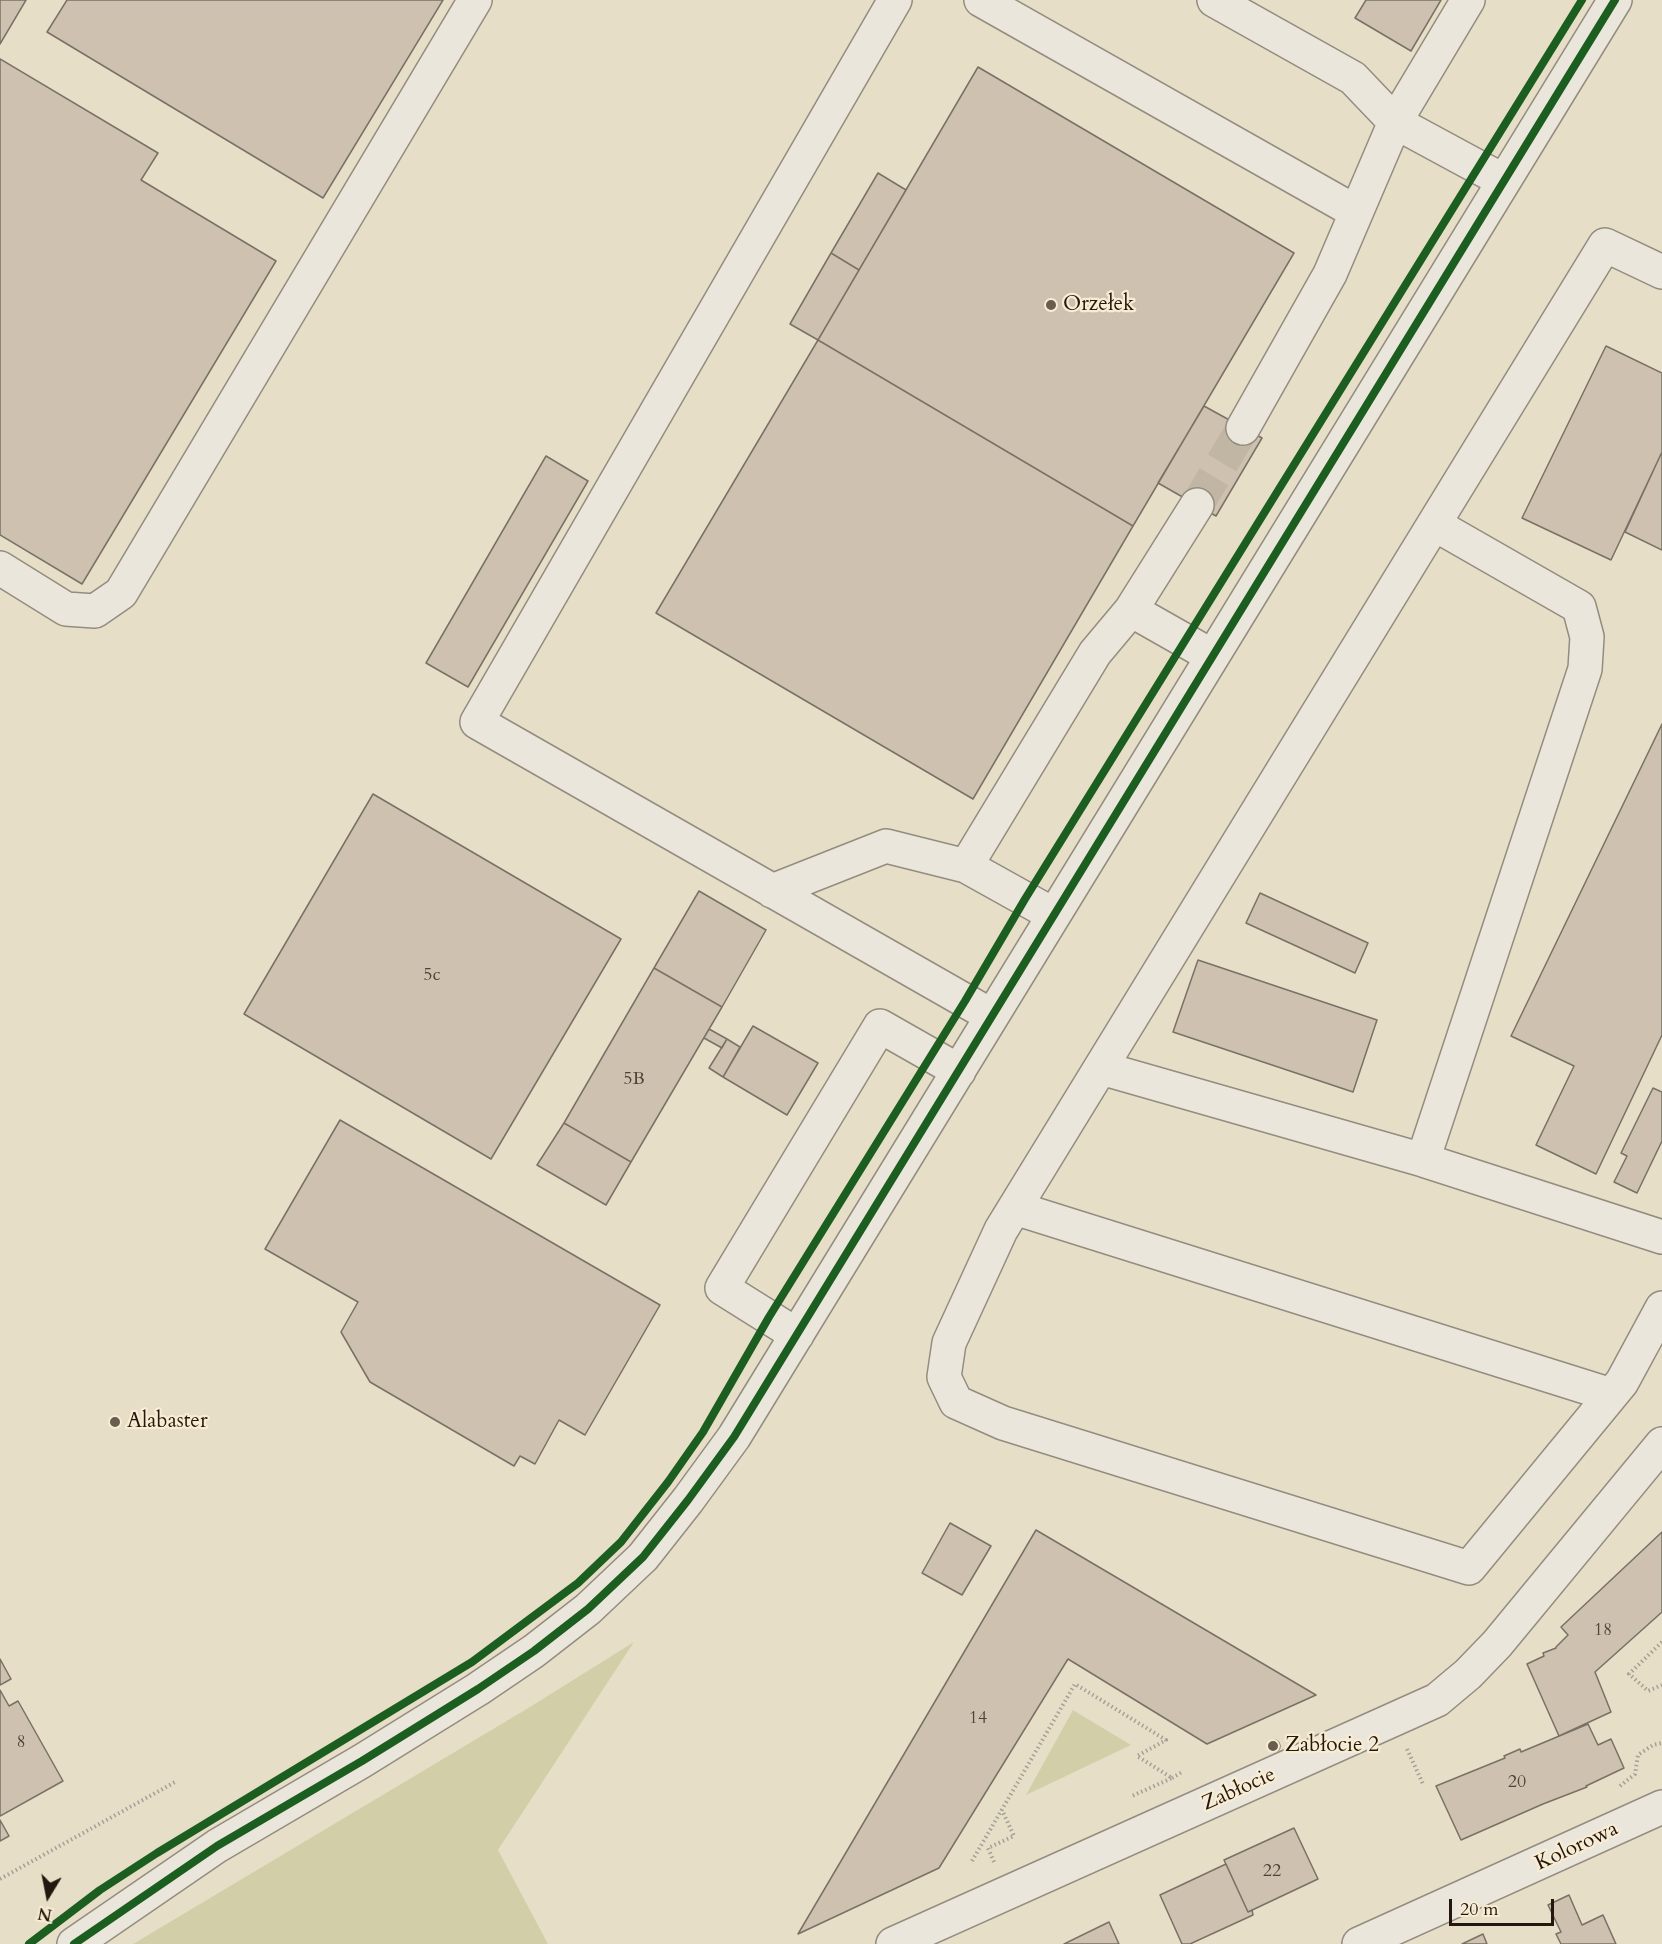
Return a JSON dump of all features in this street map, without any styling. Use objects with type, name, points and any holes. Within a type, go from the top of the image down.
[{"type":"street","points":[[0,568],[66,609],[95,611],[122,592],[475,0]]},
{"type":"street","points":[[895,0],[477,722],[992,1016]]},
{"type":"street","points":[[981,0],[1356,213]]},
{"type":"street","points":[[1214,0],[1353,78],[1395,122],[1504,181]]},
{"type":"street","points":[[1243,428],[1330,274],[1395,122],[1468,0]]},
{"type":"street","points":[[74,1944],[217,1846],[362,1761],[478,1689],[534,1651],[588,1609],[643,1557],[734,1437],[1615,0]]},
{"type":"street","points":[[1662,272],[1605,245],[1001,1230],[949,1343],[944,1377],[956,1402],[1003,1423],[1469,1568],[1622,1382],[1662,1308]]},
{"type":"street","points":[[966,866],[1095,653],[1131,610],[1197,505]]},
{"type":"street","points":[[1424,1160],[1585,669],[1587,637],[1580,607],[1434,524]]},
{"type":"street","points":[[1131,610],[1212,656]]},
{"type":"street","points":[[772,891],[886,846],[966,866],[1054,915]]},
{"type":"street","points":[[797,1335],[722,1288],[880,1026],[959,1071]]},
{"type":"street","points":[[1101,1068],[1424,1160],[1662,1237]]},
{"type":"street","points":[[1015,1208],[1611,1395]]},
{"type":"street","name":"Zabłocie","points":[[893,1944],[1437,1700],[1468,1674],[1497,1644],[1662,1444]]},
{"type":"street","name":"Kolorowa","points":[[1359,1944],[1662,1807]]},
{"type":"path","points":[[1662,1642],[1629,1674],[1647,1691],[1662,1685]]},
{"type":"path","points":[[972,1861],[1075,1684],[1166,1740],[1137,1756],[1172,1778]]},
{"type":"path","points":[[1614,1790],[1635,1774],[1638,1755],[1653,1745],[1662,1743]]},
{"type":"path","points":[[1130,1797],[1182,1772]]},
{"type":"path","points":[[0,1879],[177,1781]]},
{"type":"path","points":[[994,1845],[1014,1836],[1001,1809]]},
{"type":"path","points":[[993,1860],[1003,1855]]},
{"type":"shaded area","points":[[634,1642],[498,1850],[548,1944],[133,1944],[525,1710]]},
{"type":"shaded area","points":[[1073,1710],[1131,1745],[1026,1795]]},
{"type":"building","points":[[0,0],[26,0],[0,44]]},
{"type":"building","points":[[67,0],[443,0],[323,198],[47,32]]},
{"type":"building","points":[[1366,0],[1441,0],[1411,51],[1355,18]]},
{"type":"building","points":[[0,59],[158,153],[141,180],[276,261],[82,584],[0,535]]},
{"type":"building","name":"Orzełek","points":[[978,67],[1294,253],[1133,526],[818,340]]},
{"type":"building","points":[[878,173],[906,190],[859,270],[831,253]]},
{"type":"building","points":[[831,253],[859,270],[818,340],[790,324]]},
{"type":"building","points":[[818,340],[1133,526],[973,799],[656,613]]},
{"type":"building","points":[[1606,346],[1662,373],[1662,452],[1611,560],[1522,518]]},
{"type":"building","points":[[1204,406],[1262,438],[1216,516],[1158,483]]},
{"type":"building","points":[[1662,455],[1662,550],[1625,532]]},
{"type":"building","points":[[546,456],[588,481],[468,687],[426,663]]},
{"type":"building","points":[[1662,724],[1662,1035],[1596,1174],[1536,1145],[1574,1066],[1511,1036]]},
{"type":"building","points":[[373,794],[621,939],[491,1159],[244,1014]]},
{"type":"building","points":[[699,891],[766,930],[722,1007],[654,968]]},
{"type":"building","points":[[1260,893],[1368,943],[1355,973],[1246,923]]},
{"type":"building","points":[[1198,960],[1377,1020],[1353,1092],[1173,1032]]},
{"type":"building","points":[[654,968],[722,1007],[631,1162],[564,1123]]},
{"type":"building","points":[[753,1026],[818,1063],[787,1115],[723,1077]]},
{"type":"building","points":[[709,1029],[727,1039],[722,1048],[704,1038]]},
{"type":"building","points":[[727,1039],[740,1047],[723,1077],[709,1068]]},
{"type":"building","points":[[1653,1088],[1662,1092],[1662,1141],[1637,1193],[1614,1182],[1627,1156],[1621,1153]]},
{"type":"building","points":[[340,1120],[660,1305],[585,1435],[559,1420],[535,1464],[520,1456],[514,1466],[370,1382],[341,1332],[358,1302],[265,1249]]},
{"type":"building","points":[[564,1123],[631,1162],[606,1205],[537,1165]]},
{"type":"building","points":[[950,1523],[991,1546],[962,1595],[922,1573]]},
{"type":"building","points":[[1036,1530],[1316,1695],[1207,1744],[1068,1659],[939,1868],[798,1934]]},
{"type":"building","points":[[1662,1532],[1662,1612],[1595,1672],[1611,1712],[1559,1736],[1527,1664],[1544,1656],[1543,1653],[1556,1648],[1568,1635],[1561,1627]]},
{"type":"building","points":[[0,1659],[11,1679],[0,1685]]},
{"type":"building","points":[[0,1690],[9,1706],[18,1701],[63,1781],[0,1816]]},
{"type":"building","points":[[1588,1724],[1598,1745],[1611,1739],[1624,1768],[1587,1787],[1461,1840],[1436,1786],[1505,1758],[1504,1756],[1520,1749],[1521,1752]]},
{"type":"building","name":"Zabłocie 2","points":[[1276,1740],[1280,1746],[1276,1752],[1272,1752],[1268,1744]]},
{"type":"building","points":[[0,1820],[9,1836],[0,1841]]},
{"type":"building","points":[[1294,1828],[1318,1879],[1248,1912],[1224,1860]]},
{"type":"building","points":[[1226,1864],[1248,1912],[1252,1910],[1253,1915],[1190,1944],[1182,1944],[1160,1895]]},
{"type":"building","points":[[1569,1895],[1582,1925],[1603,1915],[1616,1944],[1561,1944],[1556,1934],[1561,1932],[1548,1905]]},
{"type":"building","points":[[1109,1922],[1119,1944],[1064,1944]]},
{"type":"building","points":[[1483,1934],[1487,1944],[1462,1944]]},
{"type":"tunnel","points":[[1197,505],[1243,428]]},
{"type":"cycle path","points":[[29,1944],[100,1890],[157,1853],[472,1662],[578,1583],[621,1542],[668,1482],[703,1432],[769,1317],[965,1001],[1025,899],[1582,0]]},
{"type":"cycle path","points":[[74,1944],[217,1846],[362,1761],[478,1689],[534,1651],[588,1609],[643,1557],[734,1437],[1615,0]]},
{"type":"place","name":"Orzełek","points":[[1051,305]]},
{"type":"place","name":"Alabaster","points":[[115,1422]]},
{"type":"place","name":"Zabłocie 2","points":[[1273,1746]]}]
